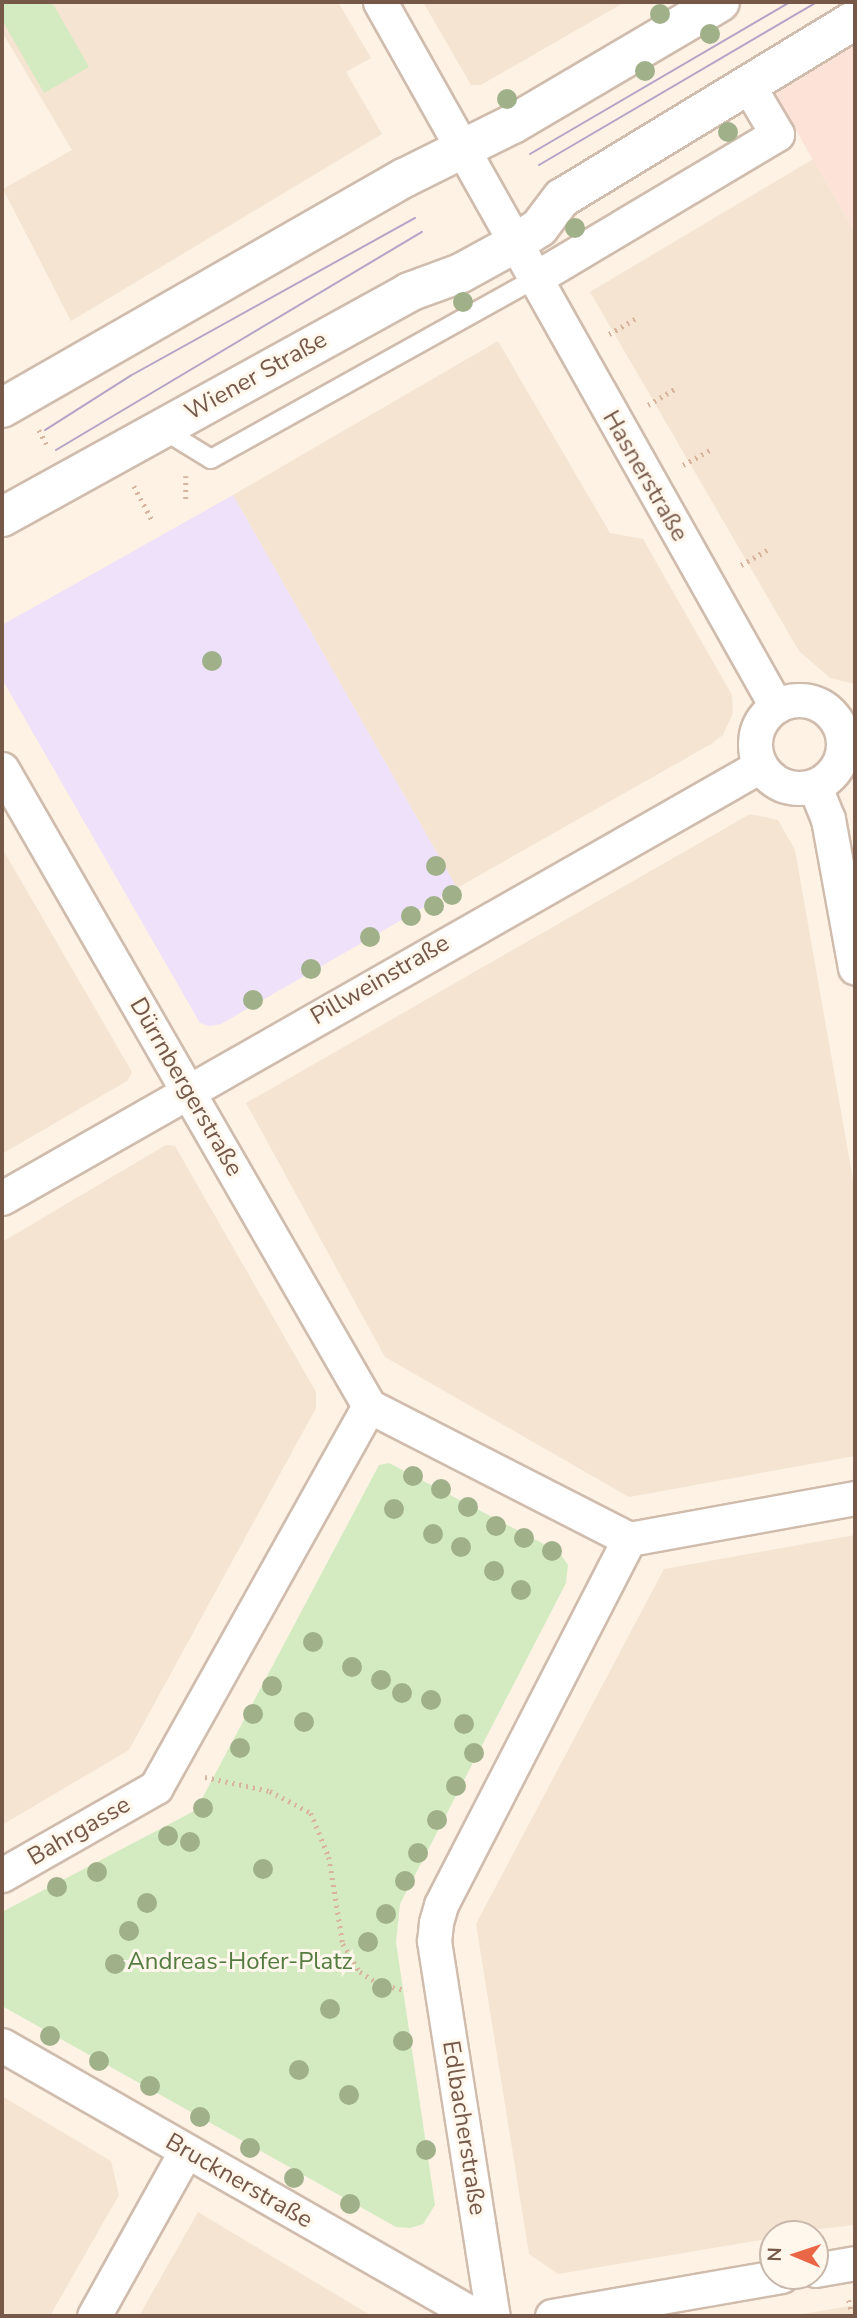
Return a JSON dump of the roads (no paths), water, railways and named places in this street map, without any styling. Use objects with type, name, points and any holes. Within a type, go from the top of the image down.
[{"type":"main road","points":[[17,413],[393,184],[463,149],[720,2]]},
{"type":"main road","name":"Wiener Straße","points":[[2,516],[409,292],[461,273],[514,244],[539,228],[562,198],[855,20]]},
{"type":"street","points":[[380,2],[514,244]]},
{"type":"street","points":[[534,279],[777,134],[748,85]]},
{"type":"street","name":"Hasnerstraße","points":[[514,244],[776,706]]},
{"type":"street","points":[[810,700],[837,720],[849,735],[838,766],[815,787],[784,786],[760,766],[754,749],[756,732],[763,718],[776,706],[810,700]]},
{"type":"street","name":"Pillweinstraße","points":[[2,1198],[188,1089],[760,766]]},
{"type":"street","name":"Dürrnbergerstraße","points":[[2,769],[369,1406]]},
{"type":"street","points":[[815,787],[828,819],[855,968]]},
{"type":"street","points":[[369,1406],[629,1539],[855,1498]]},
{"type":"street","name":"Bahrgasse","points":[[2,1875],[156,1787],[369,1406]]},
{"type":"street","name":"Edlbacherstraße","points":[[493,2316],[434,1941],[441,1905],[629,1539]]},
{"type":"street","name":"Brucknerstraße","points":[[2,2045],[476,2316]]},
{"type":"street","points":[[94,2316],[186,2151]]},
{"type":"street","points":[[829,2268],[855,2263]]},
{"type":"street","points":[[552,2316],[759,2280]]},
{"type":"lane","points":[[162,429],[211,459],[534,279]]},
{"type":"tram line","points":[[530,154],[790,2]]},
{"type":"tram line","points":[[539,165],[817,2]]},
{"type":"tram line","points":[[45,430],[130,376],[415,218]]},
{"type":"tram line","points":[[56,450],[422,232]]},
{"type":"park label","name":"Andreas-Hofer-Platz","points":[[240,1962]]}]
